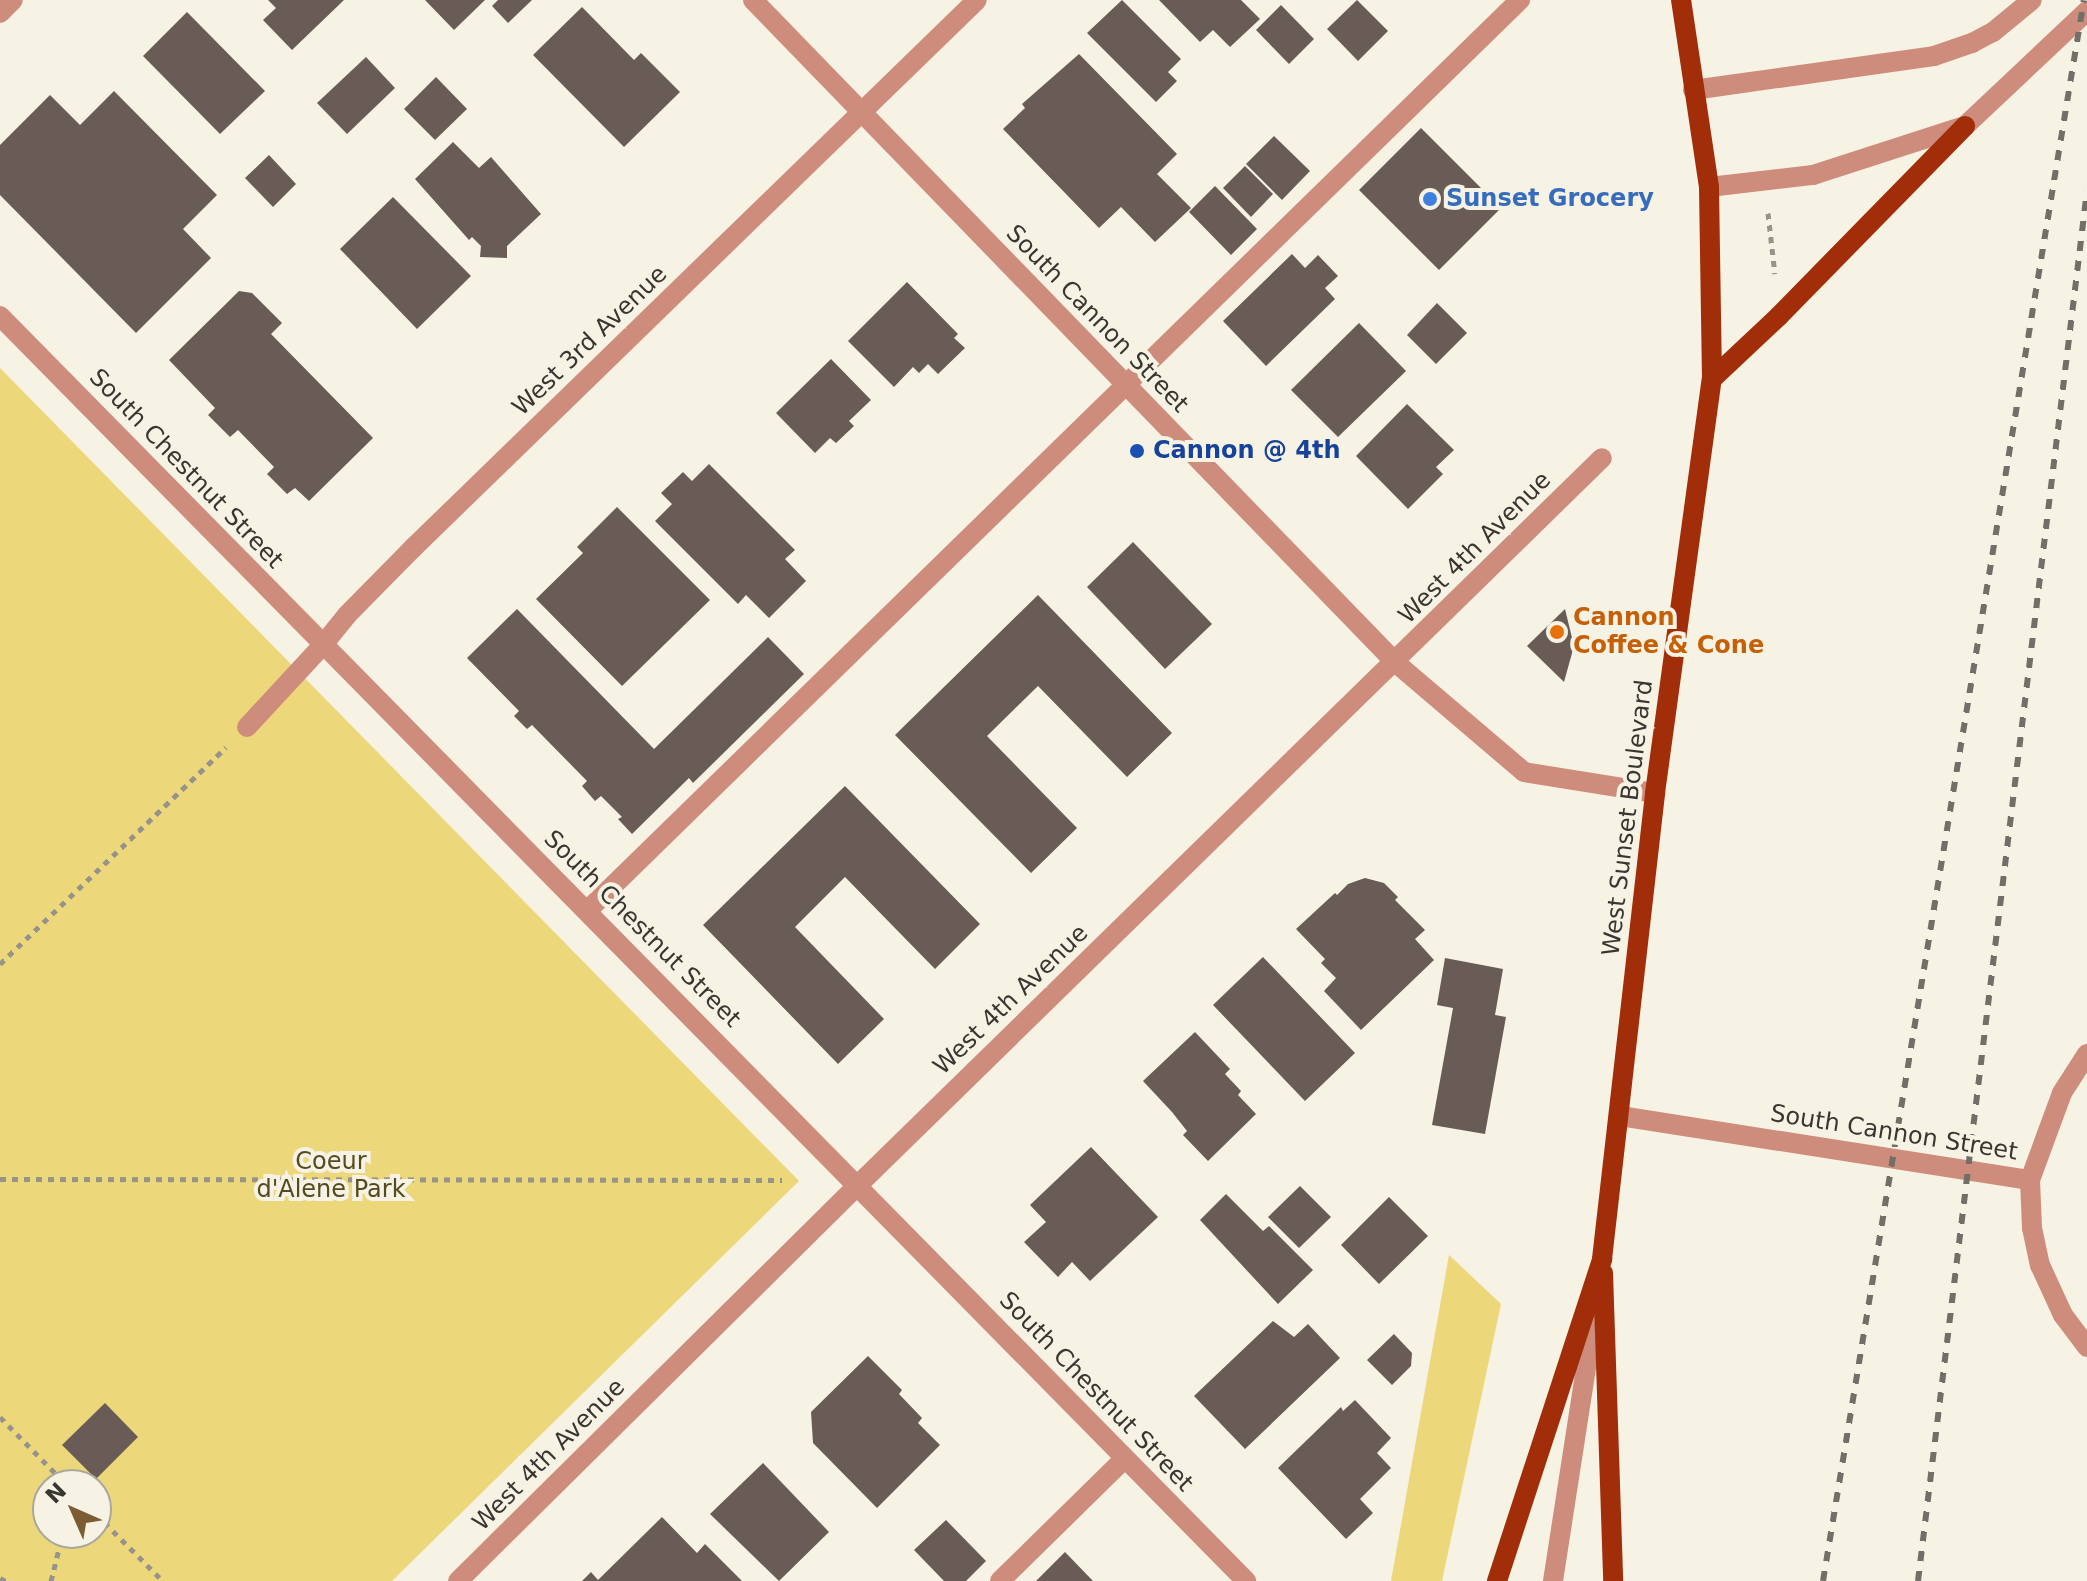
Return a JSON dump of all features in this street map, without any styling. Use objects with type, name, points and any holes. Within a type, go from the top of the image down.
[{"type":"main road","name":"West Sunset Boulevard","points":[[1497,1581],[1602,1259],[1655,793],[1712,379],[1709,187],[1681,0]]},
{"type":"main road","points":[[1712,379],[1779,316],[1965,126]]},
{"type":"main road","points":[[1602,1259],[1613,1581]]},
{"type":"street","points":[[0,13],[13,0]]},
{"type":"street","name":"South Cannon Street","points":[[753,0],[1396,663],[1524,772],[1655,793]]},
{"type":"street","name":"West 3rd Avenue","points":[[247,727],[347,615],[413,548],[977,0]]},
{"type":"street","points":[[588,910],[1520,0]]},
{"type":"street","points":[[1693,90],[1934,56],[1993,32],[2032,0]]},
{"type":"street","points":[[1709,187],[1813,175],[1965,126],[2087,11]]},
{"type":"street","name":"South Chestnut Street","points":[[0,316],[1246,1581]]},
{"type":"street","name":"West 4th Avenue","points":[[458,1581],[1602,458]]},
{"type":"street","points":[[2030,1180],[2062,1093],[2087,1054]]},
{"type":"street","name":"South Cannon Street","points":[[1620,1116],[2030,1180],[2032,1228],[2040,1265],[2063,1315],[2087,1347]]},
{"type":"street","points":[[1553,1581],[1602,1259]]},
{"type":"street","points":[[1000,1581],[1125,1458]]},
{"type":"path","points":[[1768,213],[1776,283]]},
{"type":"path","points":[[0,964],[247,727]]},
{"type":"path","points":[[0,1179],[782,1180]]},
{"type":"path","points":[[0,1417],[51,1469]]},
{"type":"path","points":[[112,1530],[163,1581]]},
{"type":"path","points":[[51,1581],[59,1549]]},
{"type":"path","points":[[0,1578],[6,1581]]},
{"type":"green space","name":"Coeur d'Alene Park","points":[[0,368],[799,1181],[392,1581],[0,1581]]},
{"type":"green space","points":[[1449,1255],[1501,1304],[1442,1581],[1391,1581]]},
{"type":"building","points":[[268,0],[344,0],[292,50],[263,20],[276,8]]},
{"type":"building","points":[[425,0],[485,0],[454,30]]},
{"type":"building","points":[[498,0],[532,0],[508,23],[492,6]]},
{"type":"building","points":[[1122,0],[1181,59],[1168,72],[1177,81],[1156,102],[1087,33]]},
{"type":"building","points":[[1159,0],[1241,0],[1260,19],[1230,47],[1213,30],[1200,42]]},
{"type":"building","points":[[1357,0],[1388,31],[1358,61],[1327,29]]},
{"type":"building","points":[[1281,5],[1314,39],[1289,64],[1256,30]]},
{"type":"building","points":[[582,7],[634,60],[641,53],[680,92],[624,147],[533,55]]},
{"type":"building","points":[[187,12],[265,91],[220,134],[143,56]]},
{"type":"building","points":[[1079,54],[1177,154],[1157,174],[1191,208],[1155,242],[1121,207],[1099,228],[1003,129],[1025,108],[1022,104]]},
{"type":"building","points":[[366,57],[395,88],[347,134],[317,103]]},
{"type":"building","points":[[436,77],[467,109],[435,140],[404,109]]},
{"type":"building","points":[[114,91],[217,195],[183,229],[211,258],[136,333],[0,195],[0,145],[50,95],[80,125]]},
{"type":"building","name":"Sunset Grocery","points":[[1421,128],[1501,208],[1439,270],[1359,190]]},
{"type":"building","points":[[1274,136],[1310,171],[1282,200],[1246,164]]},
{"type":"building","points":[[453,142],[479,168],[491,157],[541,214],[507,246],[507,258],[480,257],[481,246],[472,237],[469,240],[415,179]]},
{"type":"building","points":[[269,155],[296,184],[273,207],[245,178]]},
{"type":"building","points":[[1245,166],[1273,194],[1251,217],[1223,188]]},
{"type":"building","points":[[1215,186],[1257,229],[1231,255],[1189,212]]},
{"type":"building","points":[[393,197],[471,276],[417,329],[340,249]]},
{"type":"building","points":[[1292,254],[1305,268],[1318,255],[1338,276],[1325,288],[1335,299],[1266,366],[1223,321]]},
{"type":"building","points":[[907,282],[958,334],[954,338],[965,348],[938,374],[928,364],[919,373],[913,367],[894,387],[848,341]]},
{"type":"building","points":[[239,291],[252,293],[282,323],[271,334],[373,438],[309,501],[295,488],[287,494],[267,474],[274,467],[238,430],[230,437],[208,415],[215,408],[169,360]]},
{"type":"building","points":[[1437,303],[1467,333],[1436,364],[1407,335]]},
{"type":"building","points":[[1359,323],[1406,371],[1338,437],[1291,390]]},
{"type":"building","points":[[831,359],[871,400],[849,421],[854,426],[836,443],[830,438],[815,453],[776,413]]},
{"type":"building","points":[[1407,404],[1454,450],[1436,467],[1443,474],[1408,509],[1356,456]]},
{"type":"building","points":[[709,464],[795,550],[785,559],[806,581],[769,618],[746,595],[738,604],[655,521],[672,504],[661,493],[683,472],[692,481]]},
{"type":"building","points":[[617,507],[710,600],[622,686],[536,599],[583,553],[577,547]]},
{"type":"building","points":[[1133,542],[1212,624],[1165,669],[1087,587]]},
{"type":"building","points":[[1038,595],[1172,733],[1127,777],[1038,686],[987,736],[1077,828],[1031,873],[895,735]]},
{"type":"building","points":[[517,609],[654,749],[768,637],[804,674],[693,783],[689,778],[632,834],[618,819],[622,817],[601,796],[595,801],[582,786],[587,781],[532,725],[527,729],[514,716],[519,711],[467,658]]},
{"type":"building","name":"Cannon Coffee & Cone","points":[[1565,609],[1574,646],[1564,682],[1527,646]]},
{"type":"building","points":[[845,786],[980,924],[935,969],[845,877],[795,927],[884,1019],[838,1064],[703,925]]},
{"type":"building","points":[[1365,878],[1384,883],[1398,897],[1395,900],[1425,930],[1415,939],[1434,960],[1361,1030],[1324,991],[1336,978],[1321,963],[1325,959],[1296,929],[1335,893],[1337,895],[1348,884]]},
{"type":"building","points":[[1263,957],[1355,1053],[1305,1101],[1213,1005]]},
{"type":"building","points":[[1445,958],[1503,969],[1495,1015],[1506,1017],[1485,1134],[1432,1125],[1453,1008],[1437,1005]]},
{"type":"building","points":[[1195,1032],[1230,1069],[1225,1074],[1241,1091],[1238,1095],[1256,1114],[1208,1161],[1183,1135],[1187,1131],[1143,1081]]},
{"type":"building","points":[[1091,1147],[1158,1217],[1090,1281],[1072,1262],[1058,1277],[1024,1242],[1046,1222],[1030,1205]]},
{"type":"building","points":[[1300,1186],[1331,1217],[1299,1248],[1268,1217]]},
{"type":"building","points":[[1226,1194],[1263,1231],[1269,1226],[1313,1270],[1278,1304],[1200,1220]]},
{"type":"building","points":[[1389,1197],[1428,1236],[1379,1284],[1341,1245]]},
{"type":"building","points":[[1273,1321],[1294,1337],[1308,1324],[1340,1358],[1245,1449],[1194,1396]]},
{"type":"building","points":[[1394,1334],[1412,1353],[1411,1366],[1392,1385],[1367,1360]]},
{"type":"building","points":[[868,1356],[902,1390],[899,1394],[922,1418],[918,1423],[940,1445],[877,1508],[813,1443],[811,1412]]},
{"type":"building","points":[[1355,1400],[1391,1438],[1377,1453],[1391,1468],[1360,1499],[1373,1513],[1346,1539],[1278,1468],[1341,1407],[1343,1411]]},
{"type":"building","points":[[105,1403],[138,1437],[106,1469],[86,1469],[62,1445]]},
{"type":"building","points":[[763,1463],[829,1532],[779,1581],[710,1514]]},
{"type":"building","points":[[662,1517],[697,1553],[705,1544],[742,1581],[582,1581],[591,1572],[598,1580]]},
{"type":"building","points":[[946,1520],[986,1561],[966,1581],[944,1581],[914,1550]]},
{"type":"building","points":[[1065,1552],[1093,1581],[1036,1581]]},
{"type":"railway","points":[[1823,1581],[2084,0]]},
{"type":"railway","points":[[1918,1581],[2087,191]]},
{"type":"place","name":"Sunset Grocery","points":[[1430,199]]},
{"type":"place","name":"Cannon @ 4th","points":[[1137,451]]},
{"type":"place","name":"Cannon Coffee & Cone","points":[[1557,632]]}]
